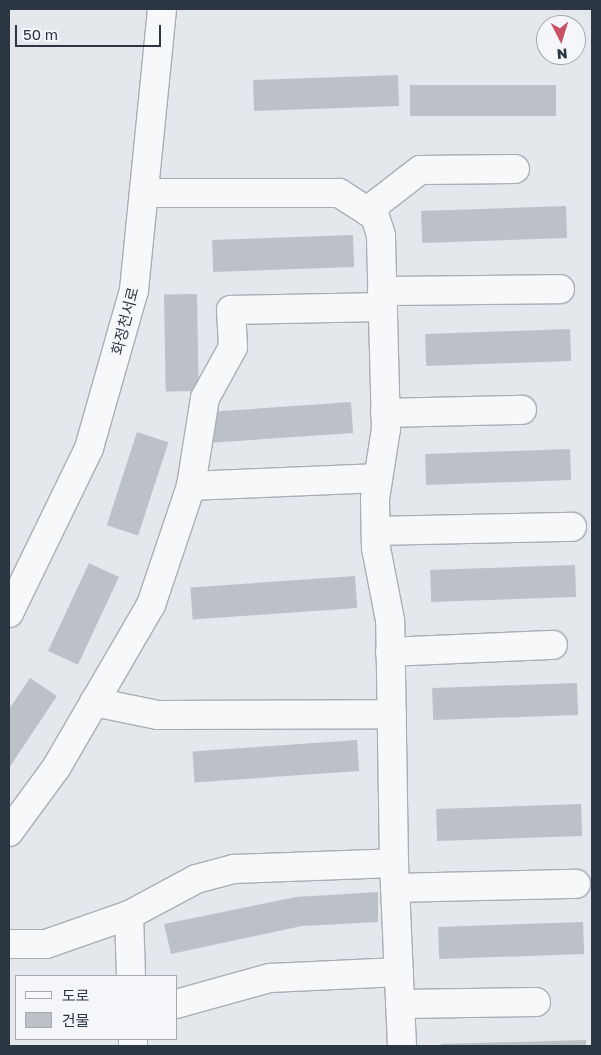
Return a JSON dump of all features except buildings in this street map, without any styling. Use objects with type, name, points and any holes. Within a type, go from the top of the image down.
[{"type":"street","name":"화정천서로","points":[[9,613],[89,448],[134,290],[146,193],[162,9]]},
{"type":"street","points":[[367,210],[420,170],[516,169]]},
{"type":"street","points":[[146,193],[339,193],[375,216],[381,235],[385,413],[378,478],[376,531],[390,652],[395,876],[402,1046]]},
{"type":"street","points":[[9,832],[56,768],[151,605],[191,486],[205,398],[233,347],[231,310],[560,289]]},
{"type":"street","points":[[385,413],[522,410]]},
{"type":"street","points":[[191,486],[378,478]]},
{"type":"street","points":[[376,531],[572,527]]},
{"type":"street","points":[[390,652],[553,645]]},
{"type":"street","points":[[94,702],[158,715],[392,714]]},
{"type":"street","points":[[9,944],[46,944],[129,915],[196,879],[234,869],[576,884]]},
{"type":"street","points":[[129,915],[131,975]]},
{"type":"street","points":[[178,1003],[270,978],[399,972]]},
{"type":"street","points":[[400,1004],[536,1002]]}]
